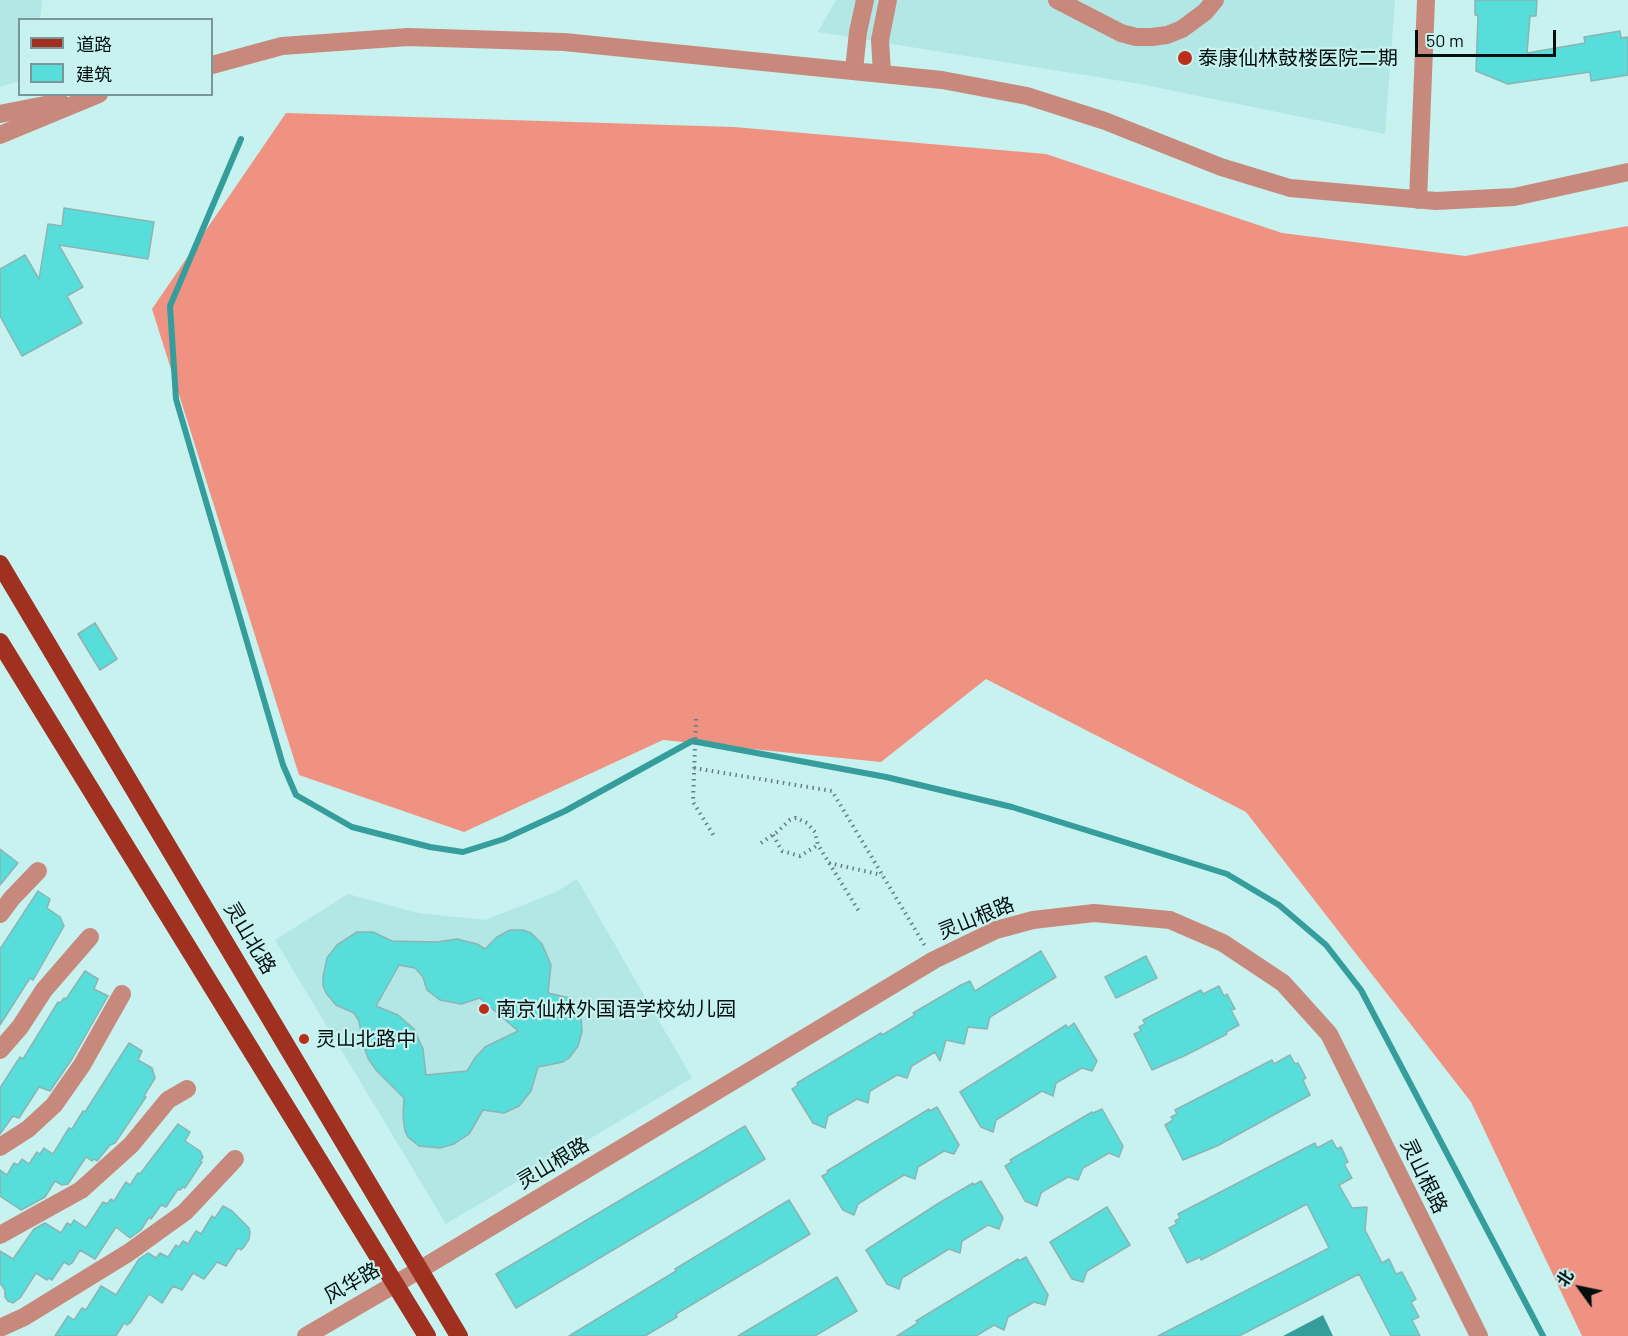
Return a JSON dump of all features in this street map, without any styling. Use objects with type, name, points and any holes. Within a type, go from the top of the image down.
[{"type":"main road","name":"灵山北路","points":[[0,564],[459,1336]]},
{"type":"main road","points":[[0,642],[427,1336]]},
{"type":"street","points":[[854,70],[858,32],[865,0]]},
{"type":"street","points":[[882,73],[880,40],[888,0]]},
{"type":"street","points":[[1057,0],[1121,33],[1152,37],[1167,35],[1188,26],[1215,0]]},
{"type":"street","points":[[1418,200],[1426,0]]},
{"type":"street","points":[[213,65],[282,46],[408,37],[564,42],[882,73],[942,80],[1027,96],[1105,121],[1221,166],[1290,188],[1436,201],[1514,197],[1628,172]]},
{"type":"street","points":[[0,114],[88,96]]},
{"type":"street","points":[[0,135],[93,96]]},
{"type":"street","points":[[0,914],[38,871]]},
{"type":"street","name":"灵山根路","points":[[421,1269],[933,960],[996,930],[1033,920],[1094,913],[1170,920],[1223,943],[1283,983],[1329,1034],[1479,1336]]},
{"type":"street","points":[[0,1050],[20,1027],[44,990],[90,936]]},
{"type":"street","points":[[0,1147],[28,1129],[54,1105],[82,1065],[122,994]]},
{"type":"street","points":[[0,1235],[81,1190],[130,1145],[168,1100],[187,1089]]},
{"type":"street","points":[[0,1328],[24,1317],[128,1253],[185,1212],[235,1159]]},
{"type":"street","name":"风华路","points":[[306,1336],[421,1269]]},
{"type":"path","points":[[696,719],[693,802],[714,836]]},
{"type":"path","points":[[694,768],[832,790],[933,960]]},
{"type":"path","points":[[761,843],[790,820],[796,818],[811,826],[818,845],[860,914]]},
{"type":"path","points":[[773,835],[782,851],[800,856],[818,845]]},
{"type":"path","points":[[829,863],[883,876]]},
{"type":"shaded area","points":[[0,0],[42,0],[40,18],[18,18],[18,81],[0,87]]},
{"type":"shaded area","name":"泰康仙林鼓楼医院二期","points":[[836,0],[1395,0],[1385,134],[1140,84],[818,32]]},
{"type":"shaded area","points":[[286,113],[734,127],[1046,154],[1282,233],[1465,256],[1628,226],[1628,1336],[1582,1336],[1471,1102],[1246,812],[986,679],[881,762],[663,740],[464,832],[299,775],[152,309]]},
{"type":"shaded area","name":"南京仙林外国语学校幼儿园","points":[[577,879],[692,1078],[446,1224],[275,940],[348,894],[418,913],[485,920],[556,892]]},
{"type":"water","points":[[1323,1315],[1333,1336],[1283,1336]]},
{"type":"building","points":[[1475,0],[1537,0],[1536,16],[1530,16],[1527,53],[1585,43],[1584,37],[1620,31],[1621,38],[1628,37],[1628,75],[1591,81],[1590,72],[1508,84],[1476,71],[1478,15],[1475,15]]},
{"type":"building","points":[[64,208],[154,222],[148,259],[59,245],[83,287],[67,296],[82,323],[22,356],[0,316],[0,269],[25,255],[39,279],[48,224],[62,226]]},
{"type":"building","points":[[95,623],[117,659],[100,670],[78,634]]},
{"type":"building","points":[[0,849],[18,863],[0,885]]},
{"type":"building","points":[[38,891],[50,899],[47,908],[60,917],[64,926],[33,980],[30,978],[0,1025],[0,949]]},
{"type":"building","points":[[510,930],[523,930],[531,933],[542,944],[551,965],[548,993],[570,998],[578,1006],[582,1032],[578,1046],[563,1062],[538,1067],[531,1091],[519,1106],[504,1113],[483,1110],[469,1134],[454,1144],[440,1148],[419,1146],[408,1137],[405,1131],[404,1098],[376,1070],[368,1058],[359,1021],[354,1013],[336,1005],[326,993],[323,977],[327,958],[337,945],[357,932],[373,932],[392,941],[437,942],[457,939],[477,944],[485,949],[497,937]],"holes":[[[399,965],[415,968],[423,977],[427,990],[440,1000],[461,1004],[480,998],[518,1031],[485,1047],[467,1071],[426,1075],[423,1049],[414,1029],[398,1015],[376,1006]]]},
{"type":"building","points":[[1041,951],[1056,977],[990,1017],[987,1029],[968,1027],[964,1044],[946,1040],[940,1061],[935,1052],[910,1067],[907,1078],[897,1075],[870,1091],[868,1103],[857,1099],[828,1116],[825,1128],[813,1123],[792,1089],[798,1085],[797,1083],[881,1033],[882,1035],[889,1031],[915,1015],[913,1013],[961,985],[970,981],[975,991]]},
{"type":"building","points":[[1146,956],[1157,978],[1116,998],[1105,977]]},
{"type":"building","points":[[85,971],[98,979],[94,989],[108,996],[72,1059],[50,1091],[39,1087],[19,1118],[13,1116],[0,1134],[0,1088],[20,1057],[23,1059],[58,1002],[66,999]]},
{"type":"building","points":[[1219,986],[1224,996],[1227,994],[1235,1009],[1231,1010],[1239,1025],[1226,1032],[1227,1034],[1152,1070],[1134,1034],[1141,1031],[1139,1027],[1145,1024],[1143,1020],[1201,990],[1203,994]]},
{"type":"building","points":[[1074,1023],[1097,1061],[1092,1071],[1082,1068],[1056,1083],[1053,1096],[1042,1091],[996,1120],[993,1132],[981,1127],[960,1092],[1066,1025],[1068,1028]]},
{"type":"building","points":[[129,1043],[142,1051],[138,1060],[152,1068],[155,1078],[144,1096],[146,1097],[115,1143],[110,1145],[97,1161],[86,1157],[68,1184],[62,1185],[55,1181],[45,1197],[21,1210],[0,1196],[0,1170],[7,1175],[14,1163],[18,1165],[22,1159],[29,1164],[37,1152],[40,1154],[44,1148],[53,1154],[69,1128],[72,1129],[83,1111],[85,1112]]},
{"type":"building","points":[[1290,1055],[1295,1064],[1298,1063],[1306,1078],[1303,1080],[1310,1095],[1217,1146],[1183,1160],[1165,1125],[1173,1120],[1171,1117],[1177,1114],[1175,1110],[1272,1060],[1274,1064]]},
{"type":"building","points":[[937,1107],[959,1145],[954,1154],[944,1151],[918,1167],[915,1179],[904,1175],[858,1204],[854,1215],[843,1210],[822,1176],[929,1109],[930,1111]]},
{"type":"building","points":[[1102,1109],[1123,1146],[1119,1157],[1109,1153],[1083,1168],[1078,1180],[1068,1177],[1047,1189],[1041,1193],[1037,1206],[1025,1201],[1005,1166],[1012,1162],[1010,1160],[1092,1112]]},
{"type":"building","points":[[178,1124],[190,1132],[185,1141],[200,1151],[203,1157],[185,1188],[178,1189],[166,1207],[161,1205],[151,1219],[149,1217],[141,1230],[130,1238],[116,1227],[95,1259],[80,1250],[72,1263],[69,1265],[64,1262],[52,1280],[48,1278],[47,1280],[36,1273],[20,1298],[13,1303],[8,1301],[0,1283],[0,1251],[13,1259],[34,1229],[45,1223],[61,1233],[67,1223],[71,1225],[74,1220],[86,1228],[103,1202],[107,1204],[111,1199],[114,1201],[126,1182],[130,1185],[138,1173],[140,1174]]},
{"type":"building","points":[[745,1126],[765,1159],[516,1308],[496,1274]]},
{"type":"building","points":[[1332,1140],[1337,1149],[1341,1147],[1348,1162],[1344,1164],[1352,1178],[1339,1185],[1352,1208],[1367,1207],[1365,1230],[1382,1263],[1389,1259],[1396,1274],[1402,1272],[1416,1299],[1411,1302],[1419,1317],[1412,1320],[1420,1336],[1391,1336],[1359,1274],[1239,1336],[1158,1336],[1329,1248],[1307,1204],[1201,1260],[1200,1257],[1187,1263],[1169,1228],[1177,1224],[1175,1221],[1180,1218],[1178,1214],[1315,1143],[1317,1148]]},
{"type":"building","points":[[981,1181],[1003,1218],[999,1229],[988,1225],[962,1241],[960,1253],[949,1249],[902,1278],[899,1289],[887,1284],[866,1250],[939,1203],[973,1183],[974,1185]]},
{"type":"building","points":[[789,1200],[810,1234],[676,1314],[677,1317],[645,1336],[569,1336],[676,1271],[675,1269]]},
{"type":"building","points":[[223,1206],[232,1211],[249,1228],[250,1232],[244,1247],[241,1250],[238,1248],[226,1266],[217,1262],[204,1279],[193,1273],[182,1290],[173,1286],[162,1303],[149,1294],[130,1323],[127,1325],[124,1323],[116,1336],[55,1336],[68,1316],[74,1320],[82,1308],[86,1310],[101,1286],[116,1295],[139,1259],[148,1253],[156,1258],[160,1253],[168,1257],[176,1245],[179,1247],[183,1241],[188,1244],[196,1231],[201,1234],[212,1216],[215,1218]]},
{"type":"building","points":[[1107,1207],[1130,1245],[1087,1271],[1083,1282],[1072,1279],[1050,1242]]},
{"type":"building","points":[[1026,1257],[1048,1295],[1045,1305],[1034,1302],[1008,1317],[1004,1330],[994,1325],[976,1336],[897,1336],[918,1323],[916,1321],[1018,1259],[1019,1261]]},
{"type":"building","points":[[837,1277],[857,1311],[815,1336],[738,1336]]},
{"type":"waterway","points":[[241,139],[170,306],[176,399],[283,765],[296,795],[352,827],[430,847],[463,852],[504,839],[565,811],[692,741],[886,777],[1012,807],[1227,874],[1279,905],[1326,945],[1361,990],[1543,1336]]},
{"type":"place","name":"泰康仙林鼓楼医院二期","points":[[1185,58]]},
{"type":"place","name":"南京仙林外国语学校幼儿园","points":[[484,1009]]},
{"type":"place","name":"灵山北路中","points":[[304,1039]]}]
